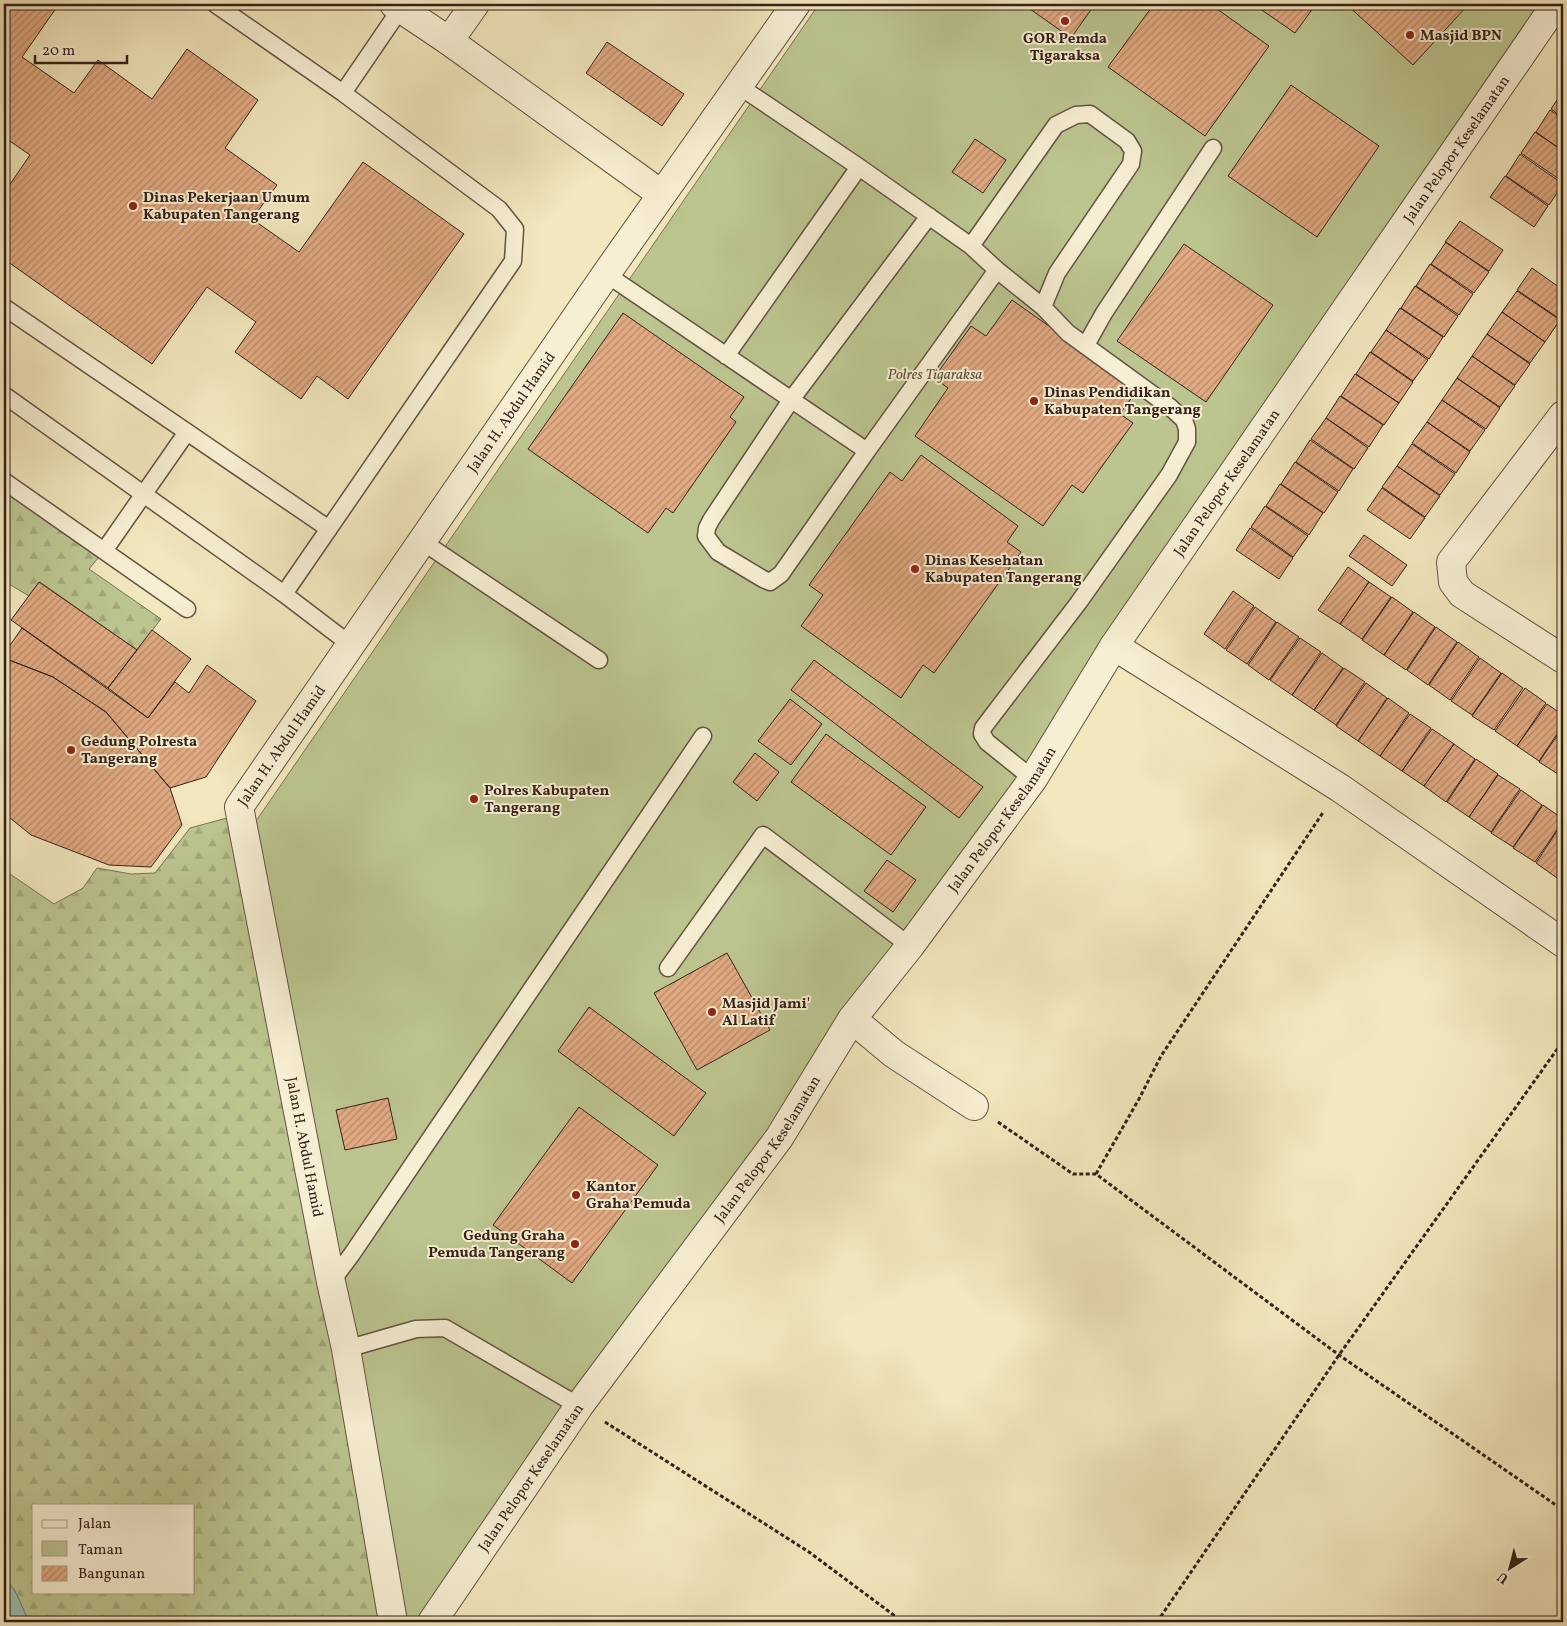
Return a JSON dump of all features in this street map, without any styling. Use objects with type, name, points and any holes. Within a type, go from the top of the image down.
[{"type":"street","points":[[449,41],[475,4]]},
{"type":"street","name":"Jalan H. Abdul Hamid","points":[[394,1622],[346,1349],[331,1282],[239,807],[661,194],[796,4]]},
{"type":"street","name":"Jalan Pelopor Keselamatan","points":[[432,1622],[579,1406],[779,1138],[852,1019],[910,946],[1033,780],[1114,646],[1556,4]]},
{"type":"street","points":[[397,6],[449,41],[661,194]]},
{"type":"street","points":[[1563,415],[1451,562],[1453,582],[1462,594],[1563,659]]},
{"type":"street","points":[[1114,646],[1340,788],[1563,944]]},
{"type":"street","points":[[852,1019],[894,1054],[974,1106]]},
{"type":"lane","points":[[214,4],[343,94],[499,209],[514,229],[513,261],[284,594]]},
{"type":"lane","points":[[343,94],[397,6]]},
{"type":"lane","points":[[739,86],[971,246],[997,270],[1043,306],[1068,333],[1184,420],[1187,429],[1187,442],[1169,475],[1079,602],[983,728],[982,734],[987,742],[1033,780]]},
{"type":"lane","points":[[971,246],[1056,125],[1076,115],[1090,114],[1127,141],[1134,151],[1131,164],[1057,273],[1043,306]]},
{"type":"lane","points":[[1086,345],[1104,313],[1213,148]]},
{"type":"lane","points":[[726,356],[859,167]]},
{"type":"lane","points":[[929,216],[791,400],[707,528],[706,536],[718,552],[770,582],[781,574],[866,451],[997,270]]},
{"type":"lane","points":[[606,274],[866,451]]},
{"type":"lane","points":[[4,307],[329,529]]},
{"type":"lane","points":[[4,395],[284,594],[351,645]]},
{"type":"lane","points":[[104,551],[186,432]]},
{"type":"lane","points":[[4,481],[187,609]]},
{"type":"lane","points":[[423,542],[599,660]]},
{"type":"lane","points":[[331,1282],[358,1246],[703,736]]},
{"type":"lane","points":[[668,968],[763,835],[910,946]]},
{"type":"lane","points":[[346,1349],[416,1329],[445,1328],[579,1406]]},
{"type":"path","points":[[1096,1174],[1161,1056],[1340,788]]},
{"type":"path","points":[[1158,1622],[1339,1355],[1563,1041]]},
{"type":"path","points":[[974,1106],[1072,1174],[1096,1174],[1339,1355],[1563,1510]]},
{"type":"path","points":[[579,1406],[809,1552],[903,1622]]},
{"type":"green space","name":"Polres Tigaraksa","points":[[819,4],[1552,4],[1339,327],[433,1622],[395,1622],[256,821]]},
{"type":"green space","points":[[4,481],[104,551],[89,569],[161,619],[137,650],[40,582],[29,596],[4,581]]},
{"type":"green space","points":[[238,815],[393,1622],[29,1622],[15,1591],[4,1577],[4,870],[54,904],[83,888],[97,868],[131,874],[155,873],[190,828]]},
{"type":"shaded area","points":[[4,1577],[15,1591],[29,1622],[4,1622]]},
{"type":"building","name":"Dinas Pekerjaan Umum Kabupaten Tangerang","points":[[4,4],[59,4],[22,57],[74,93],[98,60],[152,99],[187,49],[258,100],[225,148],[277,185],[252,219],[299,252],[363,162],[464,234],[348,399],[317,376],[301,399],[235,352],[256,322],[207,287],[152,364],[4,259],[4,193],[30,155],[4,137]]},
{"type":"building","name":"GOR Pemda Tigaraksa","points":[[1023,4],[1095,4],[1071,38]]},
{"type":"building","points":[[1154,4],[1210,4],[1269,46],[1205,136],[1108,67]]},
{"type":"building","points":[[1253,4],[1316,4],[1295,33]]},
{"type":"building","name":"Masjid BPN","points":[[1346,4],[1465,4],[1467,6],[1413,65]]},
{"type":"building","points":[[607,42],[684,94],[662,126],[586,73]]},
{"type":"building","points":[[1291,85],[1379,146],[1317,237],[1228,176]]},
{"type":"building","points":[[1563,91],[1563,118],[1551,109]]},
{"type":"building","points":[[1550,110],[1563,119],[1563,151],[1536,132]]},
{"type":"building","points":[[1535,132],[1563,151],[1563,182],[1521,153]]},
{"type":"building","points":[[975,139],[1006,160],[983,193],[952,172]]},
{"type":"building","points":[[1520,154],[1563,184],[1549,205],[1506,176]]},
{"type":"building","points":[[1505,176],[1548,206],[1534,227],[1490,197]]},
{"type":"building","points":[[1460,221],[1503,250],[1489,271],[1445,242]]},
{"type":"building","points":[[1446,242],[1489,272],[1474,293],[1431,264]]},
{"type":"building","points":[[1184,244],[1273,305],[1206,402],[1117,341]]},
{"type":"building","points":[[1430,264],[1473,294],[1459,315],[1416,286]]},
{"type":"building","points":[[1532,268],[1563,290],[1563,315],[1560,319],[1517,290]]},
{"type":"building","points":[[1415,286],[1458,316],[1444,337],[1401,308]]},
{"type":"building","points":[[1517,291],[1560,320],[1545,342],[1502,312]]},
{"type":"building","name":"Dinas Pendidikan Kabupaten Tangerang","points":[[1012,300],[1138,389],[1120,414],[1133,423],[1083,493],[1072,485],[1043,526],[915,436],[948,388],[934,378],[971,326],[986,336]]},
{"type":"building","points":[[1400,308],[1443,337],[1429,359],[1386,330]]},
{"type":"building","points":[[1502,312],[1545,342],[1530,363],[1487,334]]},
{"type":"building","points":[[623,313],[744,397],[730,417],[736,422],[673,513],[666,508],[648,533],[528,449]]},
{"type":"building","points":[[1386,330],[1428,360],[1413,381],[1371,352]]},
{"type":"building","points":[[1487,334],[1530,364],[1515,385],[1472,356]]},
{"type":"building","points":[[1370,352],[1413,382],[1399,403],[1356,374]]},
{"type":"building","points":[[1472,356],[1515,386],[1500,407],[1457,378]]},
{"type":"building","points":[[1355,374],[1399,403],[1384,425],[1341,396]]},
{"type":"building","points":[[1457,378],[1500,408],[1486,429],[1442,400]]},
{"type":"building","points":[[1340,396],[1383,425],[1369,447],[1326,418]]},
{"type":"building","points":[[1442,400],[1485,430],[1470,451],[1427,422]]},
{"type":"building","points":[[1326,418],[1368,448],[1354,469],[1311,439]]},
{"type":"building","points":[[1427,422],[1470,452],[1456,473],[1412,443]]},
{"type":"building","points":[[1310,440],[1353,469],[1339,491],[1296,462]]},
{"type":"building","points":[[1412,444],[1455,474],[1440,495],[1397,466]]},
{"type":"building","name":"Dinas Kesehatan Kabupaten Tangerang","points":[[921,455],[1018,526],[1007,542],[1021,552],[934,673],[923,665],[901,698],[801,626],[823,595],[809,585],[890,472],[902,481]]},
{"type":"building","points":[[1295,462],[1338,492],[1324,513],[1281,484]]},
{"type":"building","points":[[1397,466],[1440,496],[1425,517],[1382,487]]},
{"type":"building","points":[[1280,484],[1323,513],[1309,535],[1266,506]]},
{"type":"building","points":[[1382,488],[1425,518],[1410,539],[1367,510]]},
{"type":"building","points":[[1265,506],[1308,536],[1293,557],[1251,527]]},
{"type":"building","points":[[1250,528],[1293,558],[1279,579],[1236,550]]},
{"type":"building","points":[[1364,535],[1407,565],[1392,586],[1349,556]]},
{"type":"building","points":[[1348,567],[1369,582],[1340,624],[1318,610]]},
{"type":"building","points":[[39,582],[137,650],[108,688],[11,620]]},
{"type":"building","points":[[1369,582],[1391,597],[1362,639],[1340,624]]},
{"type":"building","points":[[1233,591],[1254,606],[1225,649],[1204,634]]},
{"type":"building","points":[[1392,597],[1413,612],[1384,655],[1362,640]]},
{"type":"building","points":[[1255,607],[1276,622],[1247,664],[1226,650]]},
{"type":"building","points":[[1414,612],[1435,627],[1406,670],[1384,655]]},
{"type":"building","points":[[1277,622],[1299,637],[1269,680],[1248,665]]},
{"type":"building","points":[[1436,627],[1457,642],[1428,685],[1407,670]]},
{"type":"building","points":[[22,628],[148,718],[175,682],[189,693],[207,665],[256,701],[206,777],[170,788],[106,712],[53,677],[4,658],[4,654]]},
{"type":"building","points":[[152,630],[191,659],[148,718],[108,688]]},
{"type":"building","points":[[1300,638],[1321,652],[1292,695],[1270,680]]},
{"type":"building","points":[[1458,642],[1479,657],[1450,700],[1429,685]]},
{"type":"building","points":[[1322,653],[1343,668],[1314,710],[1292,695]]},
{"type":"building","name":"Gedung Polresta Tangerang","points":[[4,658],[53,677],[106,712],[170,788],[182,825],[151,867],[109,865],[31,835],[4,813]]},
{"type":"building","points":[[1480,658],[1501,673],[1472,715],[1451,701]]},
{"type":"building","points":[[814,660],[983,787],[959,818],[791,690]]},
{"type":"building","points":[[1344,668],[1365,682],[1336,725],[1314,710]]},
{"type":"building","points":[[1502,673],[1523,688],[1494,730],[1472,716]]},
{"type":"building","points":[[1366,683],[1387,698],[1358,741],[1336,726]]},
{"type":"building","points":[[1525,688],[1546,703],[1517,746],[1495,731]]},
{"type":"building","points":[[1388,698],[1409,713],[1380,756],[1358,741]]},
{"type":"building","points":[[790,699],[822,724],[791,765],[758,741]]},
{"type":"building","points":[[1547,704],[1563,715],[1563,725],[1539,761],[1517,746]]},
{"type":"building","points":[[1410,714],[1431,728],[1402,771],[1380,756]]},
{"type":"building","points":[[1563,727],[1563,773],[1561,776],[1539,762]]},
{"type":"building","points":[[1432,729],[1454,744],[1424,786],[1402,771]]},
{"type":"building","points":[[826,734],[926,807],[891,855],[791,782]]},
{"type":"building","points":[[1454,744],[1475,759],[1446,802],[1424,786]]},
{"type":"building","points":[[755,753],[779,772],[757,801],[733,782]]},
{"type":"building","points":[[1476,759],[1498,774],[1469,817],[1447,802]]},
{"type":"building","points":[[1498,775],[1520,789],[1491,832],[1469,817]]},
{"type":"building","points":[[1521,790],[1542,805],[1513,847],[1491,833]]},
{"type":"building","points":[[1543,805],[1563,819],[1563,821],[1535,862],[1513,848]]},
{"type":"building","points":[[1563,822],[1563,868],[1557,878],[1536,863]]},
{"type":"building","points":[[887,860],[916,880],[893,912],[864,891]]},
{"type":"building","name":"Masjid Jami' Al Latif","points":[[727,953],[770,1030],[697,1070],[654,993]]},
{"type":"building","points":[[589,1007],[706,1093],[674,1136],[558,1051]]},
{"type":"building","points":[[388,1098],[397,1139],[345,1150],[336,1110]]},
{"type":"building","name":"Kantor Graha Pemuda","points":[[579,1107],[658,1165],[572,1283],[493,1225]]},
{"type":"place","name":"GOR Pemda Tigaraksa","points":[[1065,21]]},
{"type":"place","name":"Masjid BPN","points":[[1410,35]]},
{"type":"place","name":"Dinas Pekerjaan Umum Kabupaten Tangerang","points":[[133,206]]},
{"type":"place","name":"Dinas Pendidikan Kabupaten Tangerang","points":[[1034,401]]},
{"type":"place","name":"Dinas Kesehatan Kabupaten Tangerang","points":[[915,569]]},
{"type":"place","name":"Gedung Polresta Tangerang","points":[[71,750]]},
{"type":"place","name":"Polres Kabupaten Tangerang","points":[[474,799]]},
{"type":"place","name":"Masjid Jami' Al Latif","points":[[712,1012]]},
{"type":"place","name":"Kantor Graha Pemuda","points":[[576,1195]]},
{"type":"place","name":"Gedung Graha Pemuda Tangerang","points":[[575,1244]]}]
